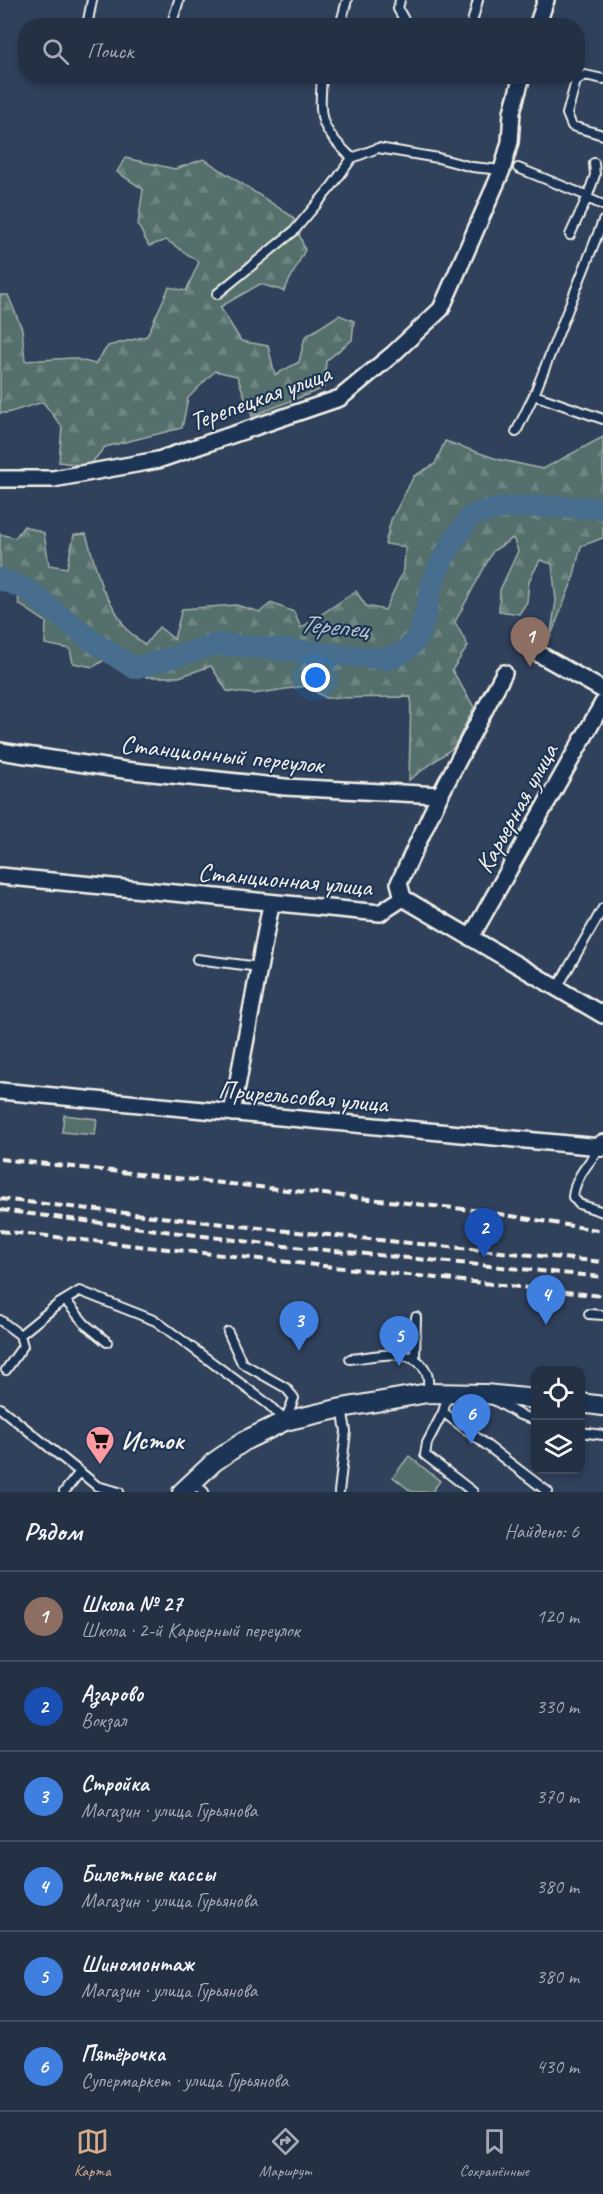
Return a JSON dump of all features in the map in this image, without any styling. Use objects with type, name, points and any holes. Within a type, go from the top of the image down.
[{"type":"street","points":[[540,18],[546,0]]},
{"type":"street","name":"Терепецкая улица","points":[[0,478],[53,479],[158,460],[340,398],[393,354],[441,309],[510,169],[512,112],[520,84]]},
{"type":"street","points":[[539,654],[603,690]]},
{"type":"street","points":[[403,898],[399,883],[440,795],[504,673]]},
{"type":"street","name":"Карьерная улица","points":[[471,937],[603,704]]},
{"type":"street","name":"Станционный переулок","points":[[0,751],[124,770],[285,787],[440,795]]},
{"type":"street","name":"Станционная улица","points":[[0,876],[381,913],[403,898],[603,1015]]},
{"type":"street","points":[[232,1113],[271,904]]},
{"type":"street","name":"Прирельсовая улица","points":[[0,1091],[602,1147]]},
{"type":"street","points":[[193,1488],[246,1440],[285,1421],[342,1408],[428,1393],[448,1392],[531,1399]]},
{"type":"street","points":[[585,1404],[603,1406]]},
{"type":"lane","points":[[89,18],[92,0]]},
{"type":"lane","points":[[173,18],[179,0]]},
{"type":"lane","points":[[342,18],[347,0]]},
{"type":"lane","points":[[400,0],[398,9],[403,18]]},
{"type":"lane","points":[[473,18],[478,0]]},
{"type":"lane","points":[[585,75],[603,80]]},
{"type":"lane","points":[[322,84],[320,112],[330,136],[352,158]]},
{"type":"lane","points":[[575,84],[567,114],[572,126],[603,135]]},
{"type":"lane","points":[[217,294],[294,231],[352,158],[378,148],[438,158],[472,167],[510,169],[585,195],[603,204]]},
{"type":"lane","points":[[570,235],[595,175],[594,163]]},
{"type":"lane","points":[[516,432],[534,395],[603,221]]},
{"type":"lane","points":[[534,395],[603,419]]},
{"type":"lane","points":[[557,988],[603,908]]},
{"type":"lane","points":[[197,959],[259,967]]},
{"type":"lane","points":[[602,1147],[574,1185],[573,1197],[579,1204],[603,1212]]},
{"type":"lane","points":[[20,1335],[80,1291],[156,1321],[268,1404],[285,1421],[294,1398],[286,1388],[242,1363],[228,1332]]},
{"type":"lane","points":[[65,1300],[85,1324],[107,1342]]},
{"type":"lane","points":[[589,1314],[603,1315]]},
{"type":"lane","points":[[415,1359],[416,1317]]},
{"type":"lane","points":[[0,1320],[20,1335],[23,1346],[6,1370]]},
{"type":"lane","points":[[350,1359],[402,1354],[415,1359],[427,1374],[428,1393]]},
{"type":"lane","points":[[448,1392],[443,1412],[427,1443],[425,1455],[473,1492]]},
{"type":"lane","points":[[485,1394],[519,1415],[531,1419]]},
{"type":"lane","points":[[0,1408],[98,1486],[119,1492]]},
{"type":"lane","points":[[339,1492],[346,1431],[342,1408]]},
{"type":"lane","points":[[443,1412],[548,1492]]},
{"type":"lane","points":[[585,1432],[603,1434]]},
{"type":"lane","points":[[64,1492],[80,1472]]},
{"type":"green space","points":[[125,158],[175,169],[204,159],[293,217],[305,250],[284,291],[260,284],[220,307],[241,341],[268,346],[275,375],[299,362],[305,337],[339,315],[354,321],[352,340],[326,361],[324,388],[252,416],[237,376],[215,371],[188,398],[182,428],[105,447],[89,466],[59,462],[62,427],[43,402],[0,413],[0,295],[8,295],[22,329],[25,361],[72,358],[95,364],[108,346],[147,336],[169,287],[186,291],[199,262],[166,240],[149,246],[138,225],[143,189],[117,172]]},
{"type":"green space","points":[[603,437],[603,538],[581,546],[573,579],[550,638],[556,601],[552,564],[540,560],[529,581],[527,602],[519,614],[499,611],[500,590],[518,551],[513,538],[493,551],[455,622],[468,646],[452,670],[474,707],[454,747],[409,780],[411,697],[326,698],[306,686],[253,694],[227,691],[211,666],[179,677],[146,677],[155,656],[136,659],[121,650],[93,667],[73,663],[70,649],[45,644],[46,622],[19,604],[18,596],[0,589],[0,534],[15,538],[24,526],[44,533],[49,565],[67,568],[74,535],[86,534],[102,588],[126,629],[145,645],[159,627],[174,639],[182,609],[236,605],[260,612],[271,603],[294,612],[301,628],[356,591],[366,606],[385,610],[404,569],[405,547],[385,544],[391,520],[414,476],[435,464],[445,441],[497,459],[543,469]]},
{"type":"green space","points":[[64,1115],[97,1119],[95,1135],[62,1132]]},
{"type":"green space","points":[[409,1456],[440,1481],[432,1492],[412,1492],[393,1477]]},
{"type":"waterway","name":"Терепец","points":[[0,579],[26,589],[91,640],[134,668],[218,644],[388,659],[401,653],[417,638],[438,569],[457,536],[474,515],[489,510],[521,507],[603,508]]},
{"type":"railway","points":[[0,1159],[481,1211],[603,1231]]},
{"type":"railway","points":[[0,1199],[277,1230],[603,1262]]},
{"type":"railway","points":[[0,1210],[274,1245],[603,1277]]},
{"type":"railway","points":[[0,1231],[603,1296]]},
{"type":"place","name":"Школа № 27","points":[[530,667]]},
{"type":"place","name":"Азарово","points":[[484,1258]]},
{"type":"place","name":"Билетные кассы","points":[[546,1325]]},
{"type":"place","name":"Стройка","points":[[299,1351]]},
{"type":"place","name":"Шиномонтаж","points":[[399,1366]]},
{"type":"place","name":"Пятёрочка","points":[[471,1444]]},
{"type":"place","name":"Исток","points":[[100,1466]]}]
